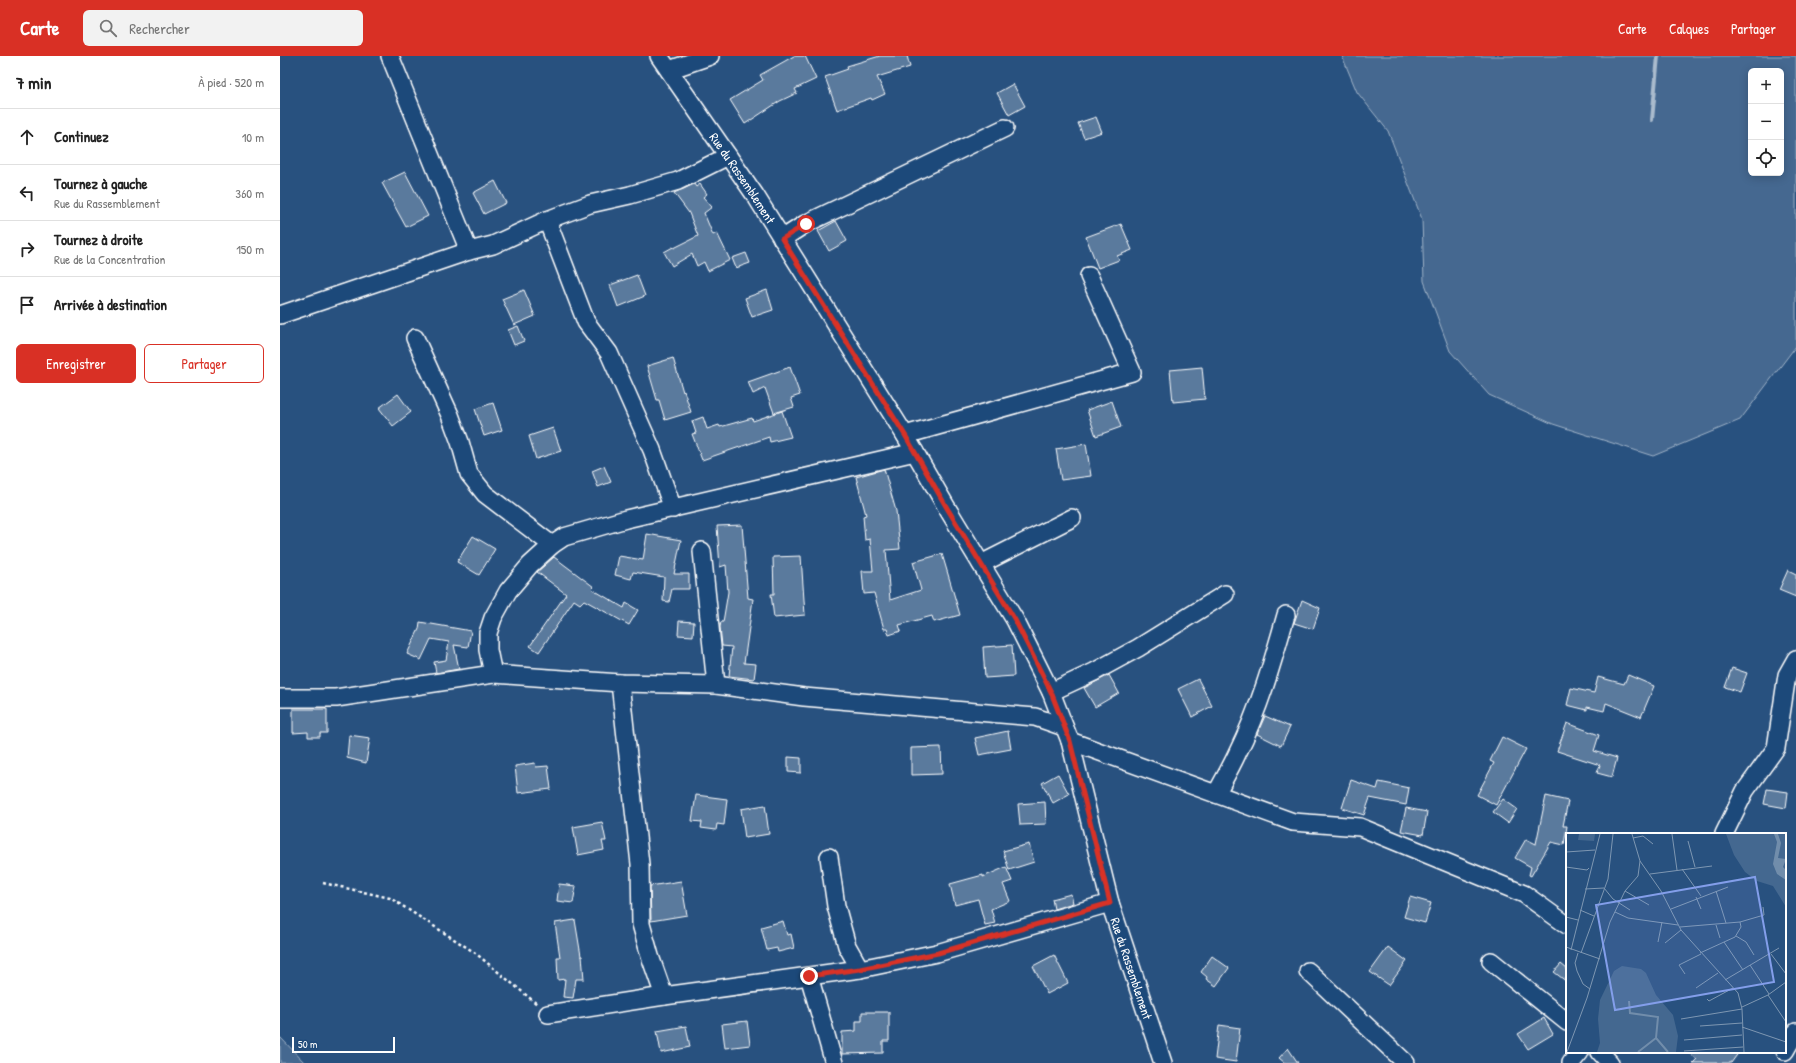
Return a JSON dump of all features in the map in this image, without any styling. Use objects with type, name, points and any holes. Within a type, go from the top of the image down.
[{"type":"street","points":[[390,56],[469,251]]},
{"type":"street","name":"Rue du Rassemblement","points":[[659,56],[755,195],[905,435],[1015,620],[1051,692],[1067,734],[1110,903],[1163,1063]]},
{"type":"street","points":[[669,70],[710,56]]},
{"type":"street","points":[[782,239],[806,224],[1005,128]]},
{"type":"street","points":[[280,315],[469,251],[493,245],[547,220],[590,204],[630,195],[678,181],[728,156]]},
{"type":"street","points":[[547,220],[586,322],[609,353],[652,450],[674,509]]},
{"type":"street","points":[[905,435],[1132,372],[1089,276]]},
{"type":"street","points":[[415,338],[450,415],[460,442],[468,474],[485,494],[524,522],[552,545]]},
{"type":"street","points":[[493,674],[488,650],[488,633],[493,618],[508,591],[530,565],[552,545],[564,537],[596,526],[915,452]]},
{"type":"street","points":[[981,564],[1072,518]]},
{"type":"street","points":[[702,551],[716,685]]},
{"type":"street","points":[[1051,692],[1132,652],[1225,594]]},
{"type":"street","points":[[1216,794],[1238,753],[1255,712],[1274,657],[1286,614]]},
{"type":"street","points":[[1724,833],[1744,791],[1776,748],[1787,675],[1796,659]]},
{"type":"street","points":[[280,698],[336,698],[493,674],[620,683],[716,685],[804,697],[1035,717],[1067,734],[1216,794],[1292,822],[1360,827],[1524,894],[1566,923]]},
{"type":"street","points":[[620,683],[640,864],[641,924],[664,996]]},
{"type":"street","points":[[829,857],[836,906],[847,946],[860,969]]},
{"type":"street","points":[[548,1014],[664,996],[860,969],[938,953],[1110,903]]},
{"type":"street","points":[[1491,961],[1566,1021]]},
{"type":"street","points":[[1308,971],[1406,1063]]},
{"type":"street","points":[[809,976],[834,1063]]},
{"type":"street","points":[[1786,1049],[1796,1032]]},
{"type":"street","points":[[1571,1063],[1579,1053]]},
{"type":"street","points":[[1601,1053],[1610,1063]]},
{"type":"street","points":[[1778,1063],[1784,1053]]},
{"type":"path","points":[[323,883],[390,898],[474,952],[548,1014]]},
{"type":"shaded area","points":[[1342,56],[1796,56],[1796,346],[1740,420],[1653,456],[1553,424],[1489,395],[1450,351],[1424,281],[1422,219],[1388,131],[1357,92]]},
{"type":"shaded area","points":[[280,1037],[305,1063],[280,1063]]},
{"type":"building","points":[[794,56],[805,56],[816,79],[795,89],[797,93],[780,101],[745,124],[730,100],[763,80],[760,75]]},
{"type":"building","points":[[880,56],[907,56],[910,67],[877,77],[885,94],[872,100],[871,98],[837,110],[825,77],[848,69],[847,66]]},
{"type":"building","points":[[1013,84],[1025,106],[1009,115],[997,93]]},
{"type":"building","points":[[1096,117],[1102,132],[1084,138],[1078,123]]},
{"type":"building","points":[[405,172],[428,216],[406,227],[382,183]]},
{"type":"building","points":[[495,181],[506,203],[484,214],[473,193]]},
{"type":"building","points":[[694,184],[696,187],[700,184],[707,194],[703,197],[712,207],[704,213],[713,235],[717,233],[730,260],[708,271],[704,262],[697,266],[692,254],[672,266],[664,252],[698,236],[689,213],[674,193]]},
{"type":"building","points":[[836,221],[847,241],[829,251],[818,231]]},
{"type":"building","points":[[1121,224],[1132,250],[1117,256],[1119,260],[1098,268],[1086,237]]},
{"type":"building","points":[[746,253],[750,263],[736,268],[732,258]]},
{"type":"building","points":[[637,275],[645,296],[618,307],[610,285]]},
{"type":"building","points":[[524,290],[535,316],[514,325],[502,299]]},
{"type":"building","points":[[767,290],[773,310],[752,317],[745,298]]},
{"type":"building","points":[[518,326],[524,341],[514,345],[508,330]]},
{"type":"building","points":[[673,358],[683,392],[684,391],[691,412],[665,420],[659,400],[657,400],[647,366]]},
{"type":"building","points":[[790,367],[800,395],[791,398],[794,407],[774,413],[765,388],[753,394],[748,382]]},
{"type":"building","points":[[1202,367],[1205,399],[1173,402],[1170,370]]},
{"type":"building","points":[[398,394],[411,412],[393,426],[379,408]]},
{"type":"building","points":[[1112,401],[1121,427],[1096,436],[1087,410]]},
{"type":"building","points":[[493,403],[502,430],[484,436],[475,409]]},
{"type":"building","points":[[782,411],[791,437],[770,442],[769,437],[702,460],[692,434],[696,433],[692,421],[703,417],[707,429],[752,418],[753,421]]},
{"type":"building","points":[[553,428],[561,451],[536,459],[529,436]]},
{"type":"building","points":[[1086,444],[1091,476],[1061,480],[1056,449]]},
{"type":"building","points":[[604,466],[611,482],[598,487],[592,471]]},
{"type":"building","points":[[884,469],[896,511],[900,549],[886,550],[890,600],[921,590],[913,562],[942,554],[960,615],[934,622],[932,616],[899,625],[901,631],[889,635],[887,629],[884,629],[874,593],[864,594],[862,571],[873,571],[870,539],[865,540],[863,516],[866,515],[856,477]]},
{"type":"building","points":[[742,525],[748,598],[753,599],[744,663],[756,664],[754,679],[729,676],[732,647],[722,646],[720,627],[721,622],[723,622],[728,592],[726,565],[720,567],[717,526]]},
{"type":"building","points":[[647,534],[681,540],[674,574],[689,574],[689,589],[672,589],[669,602],[663,601],[664,577],[633,572],[631,579],[615,575],[619,556],[643,560]]},
{"type":"building","points":[[473,536],[495,549],[479,575],[457,562]]},
{"type":"building","points":[[801,556],[805,615],[774,618],[771,594],[774,594],[773,557]]},
{"type":"building","points":[[554,557],[594,587],[592,589],[624,608],[626,603],[638,610],[629,625],[584,600],[580,604],[574,600],[539,652],[530,646],[566,594],[537,572]]},
{"type":"building","points":[[1788,570],[1796,574],[1796,597],[1779,590]]},
{"type":"building","points":[[1302,600],[1320,608],[1313,629],[1294,623]]},
{"type":"building","points":[[679,621],[694,622],[693,636],[678,635]]},
{"type":"building","points":[[420,622],[471,631],[468,647],[454,645],[459,669],[436,673],[434,662],[446,660],[449,642],[431,639],[421,660],[407,654],[419,629]]},
{"type":"building","points":[[1012,645],[1014,676],[985,678],[983,647]]},
{"type":"building","points":[[1732,668],[1747,673],[1740,692],[1725,687]]},
{"type":"building","points":[[1109,675],[1119,693],[1095,707],[1084,688]]},
{"type":"building","points":[[1628,675],[1654,686],[1641,717],[1606,703],[1604,711],[1587,707],[1587,710],[1567,705],[1571,688],[1594,693],[1598,677],[1624,684]]},
{"type":"building","points":[[1198,679],[1212,706],[1192,717],[1178,689]]},
{"type":"building","points":[[293,709],[327,709],[327,733],[320,733],[320,737],[308,737],[308,732],[293,733]]},
{"type":"building","points":[[1265,716],[1290,727],[1281,746],[1257,734]]},
{"type":"building","points":[[1567,723],[1599,735],[1594,751],[1617,758],[1612,777],[1597,773],[1600,765],[1557,751]]},
{"type":"building","points":[[1008,731],[1011,749],[979,755],[975,738]]},
{"type":"building","points":[[349,735],[370,738],[366,763],[347,758]]},
{"type":"building","points":[[1502,737],[1526,749],[1496,805],[1477,795],[1494,763],[1490,761]]},
{"type":"building","points":[[941,747],[942,774],[911,775],[911,748]]},
{"type":"building","points":[[788,757],[801,758],[801,773],[788,772]]},
{"type":"building","points":[[535,763],[536,767],[548,766],[551,789],[518,793],[515,766]]},
{"type":"building","points":[[1058,774],[1069,794],[1053,803],[1042,783]]},
{"type":"building","points":[[1351,780],[1377,789],[1379,782],[1409,788],[1406,805],[1370,798],[1364,815],[1342,808]]},
{"type":"building","points":[[1767,789],[1788,792],[1786,808],[1764,804]]},
{"type":"building","points":[[696,795],[727,799],[724,825],[717,824],[716,830],[701,828],[702,822],[692,821]]},
{"type":"building","points":[[1546,796],[1568,801],[1563,826],[1567,826],[1564,845],[1551,842],[1531,876],[1529,875],[1531,867],[1515,858],[1526,839],[1536,844]]},
{"type":"building","points":[[1503,799],[1517,809],[1508,823],[1493,812]]},
{"type":"building","points":[[1045,802],[1046,824],[1020,825],[1018,804]]},
{"type":"building","points":[[765,805],[769,834],[745,838],[741,809]]},
{"type":"building","points":[[1406,808],[1427,812],[1423,835],[1401,831]]},
{"type":"building","points":[[602,822],[606,841],[602,841],[604,850],[578,855],[573,827]]},
{"type":"building","points":[[1029,844],[1034,862],[1009,870],[1003,851]]},
{"type":"building","points":[[1006,867],[1012,881],[1003,884],[1010,901],[991,909],[995,923],[985,925],[978,899],[955,905],[950,884],[983,875],[983,877]]},
{"type":"building","points":[[681,881],[687,915],[651,921],[650,886]]},
{"type":"building","points":[[559,884],[576,886],[573,903],[557,901]]},
{"type":"building","points":[[1071,894],[1073,903],[1054,909],[1052,899]]},
{"type":"building","points":[[1410,897],[1431,903],[1425,923],[1404,917]]},
{"type":"building","points":[[575,920],[582,956],[584,979],[576,979],[573,998],[563,997],[565,979],[558,980],[557,957],[560,957],[555,923]]},
{"type":"building","points":[[783,921],[787,935],[791,934],[794,948],[778,952],[777,948],[767,950],[761,927]]},
{"type":"building","points":[[1388,947],[1407,961],[1389,985],[1370,972]]},
{"type":"building","points":[[1054,955],[1068,983],[1047,994],[1033,966]]},
{"type":"building","points":[[1212,956],[1229,968],[1216,986],[1206,979],[1207,977],[1201,972]]},
{"type":"building","points":[[1561,964],[1566,968],[1566,981],[1554,972]]},
{"type":"building","points":[[862,1012],[889,1012],[889,1041],[883,1041],[883,1053],[842,1054],[842,1032],[856,1031],[856,1021],[862,1021]]},
{"type":"building","points":[[1544,1018],[1553,1034],[1528,1049],[1518,1034]]},
{"type":"building","points":[[747,1021],[750,1045],[725,1048],[722,1024]]},
{"type":"building","points":[[1219,1025],[1240,1028],[1236,1062],[1215,1059]]},
{"type":"building","points":[[686,1026],[690,1047],[661,1053],[657,1031]]},
{"type":"building","points":[[1288,1048],[1298,1063],[1285,1063],[1279,1058]]},
{"type":"building","points":[[1688,1053],[1738,1053],[1731,1063],[1693,1063],[1697,1059]]},
{"type":"waterway","points":[[1652,120],[1658,56]]},
{"type":"route","points":[[806,224],[782,239],[905,435],[947,508],[1015,620],[1051,692],[1070,741],[1110,903],[938,953],[860,969],[809,976]]}]
